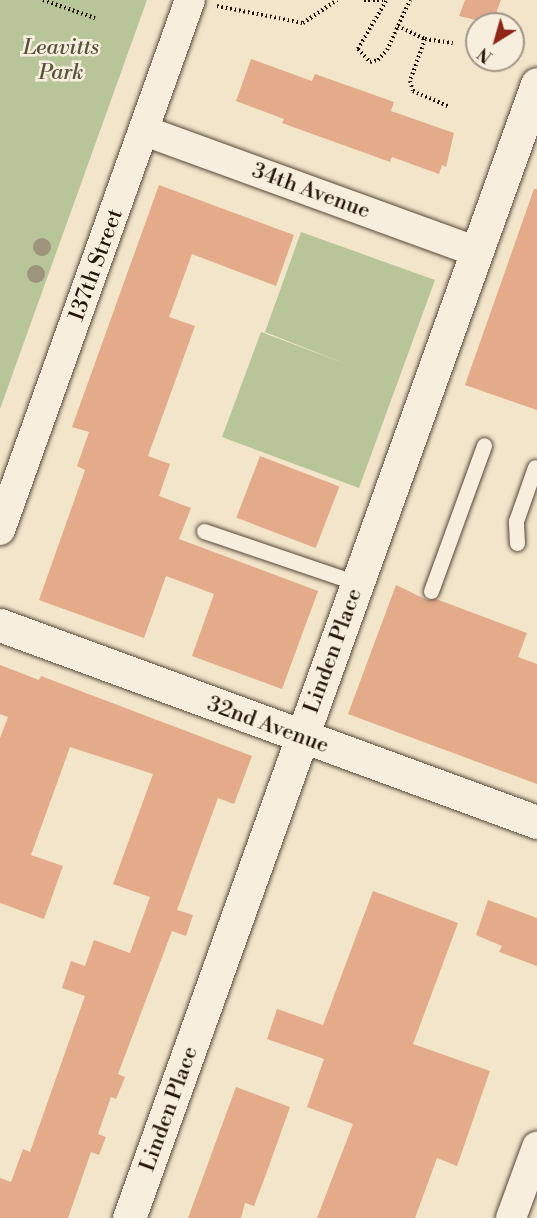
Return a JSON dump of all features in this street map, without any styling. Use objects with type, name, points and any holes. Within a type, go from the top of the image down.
[{"type":"main road","name":"Linden Place","points":[[129,1218],[537,84]]},
{"type":"main road","name":"32nd Avenue","points":[[0,626],[537,822]]},
{"type":"street","name":"137th Street","points":[[0,530],[145,130],[203,3]]},
{"type":"street","name":"34th Avenue","points":[[145,130],[477,252]]},
{"type":"street","points":[[511,1218],[536,1155]]},
{"type":"lane","points":[[431,591],[484,445]]},
{"type":"lane","points":[[517,543],[516,521],[535,467]]},
{"type":"lane","points":[[204,531],[357,583]]},
{"type":"path","points":[[43,0],[95,18]]},
{"type":"path","points":[[203,3],[303,23],[337,0]]},
{"type":"path","points":[[364,0],[386,0],[358,49],[363,58],[378,60],[410,0]]},
{"type":"path","points":[[398,26],[425,39],[453,43]]},
{"type":"path","points":[[425,39],[411,81],[412,91],[450,107]]},
{"type":"green space","name":"Leavitts Park","points":[[0,0],[147,0],[0,409]]},
{"type":"green space","points":[[301,232],[435,280],[359,488],[222,437],[261,332],[346,364],[265,332]]},
{"type":"building","points":[[465,0],[501,0],[496,12],[465,12],[465,17],[459,16]]},
{"type":"building","points":[[251,59],[312,81],[315,74],[394,102],[391,111],[454,133],[446,167],[442,165],[439,174],[392,157],[390,162],[282,123],[284,119],[236,101]]},
{"type":"building","points":[[159,185],[294,235],[276,286],[192,254],[169,317],[195,326],[148,456],[170,464],[159,496],[191,508],[179,539],[318,591],[282,689],[192,656],[214,594],[166,576],[144,638],[39,600],[85,470],[77,466],[89,432],[72,427]]},
{"type":"building","points":[[534,189],[537,189],[537,410],[465,385]]},
{"type":"building","points":[[260,456],[339,486],[316,548],[236,518]]},
{"type":"building","points":[[396,585],[427,600],[436,599],[527,633],[518,657],[537,664],[537,784],[348,714]]},
{"type":"building","points":[[0,665],[39,680],[41,676],[252,756],[234,804],[218,798],[177,910],[193,915],[186,936],[172,931],[118,1074],[125,1077],[116,1099],[111,1097],[98,1134],[106,1137],[99,1155],[91,1152],[68,1218],[0,1218],[0,1178],[11,1182],[23,1149],[30,1152],[85,996],[62,988],[71,961],[85,966],[94,940],[130,953],[150,897],[113,884],[153,774],[70,747],[31,855],[63,866],[44,919],[0,903],[0,738],[8,717],[0,714]]},
{"type":"building","points":[[373,891],[458,923],[413,1044],[490,1071],[457,1166],[437,1158],[415,1218],[317,1218],[353,1124],[307,1107],[324,1059],[267,1039],[277,1009],[323,1025]]},
{"type":"building","points":[[488,900],[537,918],[537,966],[499,952],[502,946],[476,935]]},
{"type":"building","points":[[236,1087],[290,1107],[269,1166],[254,1206],[245,1203],[241,1218],[188,1218]]}]
